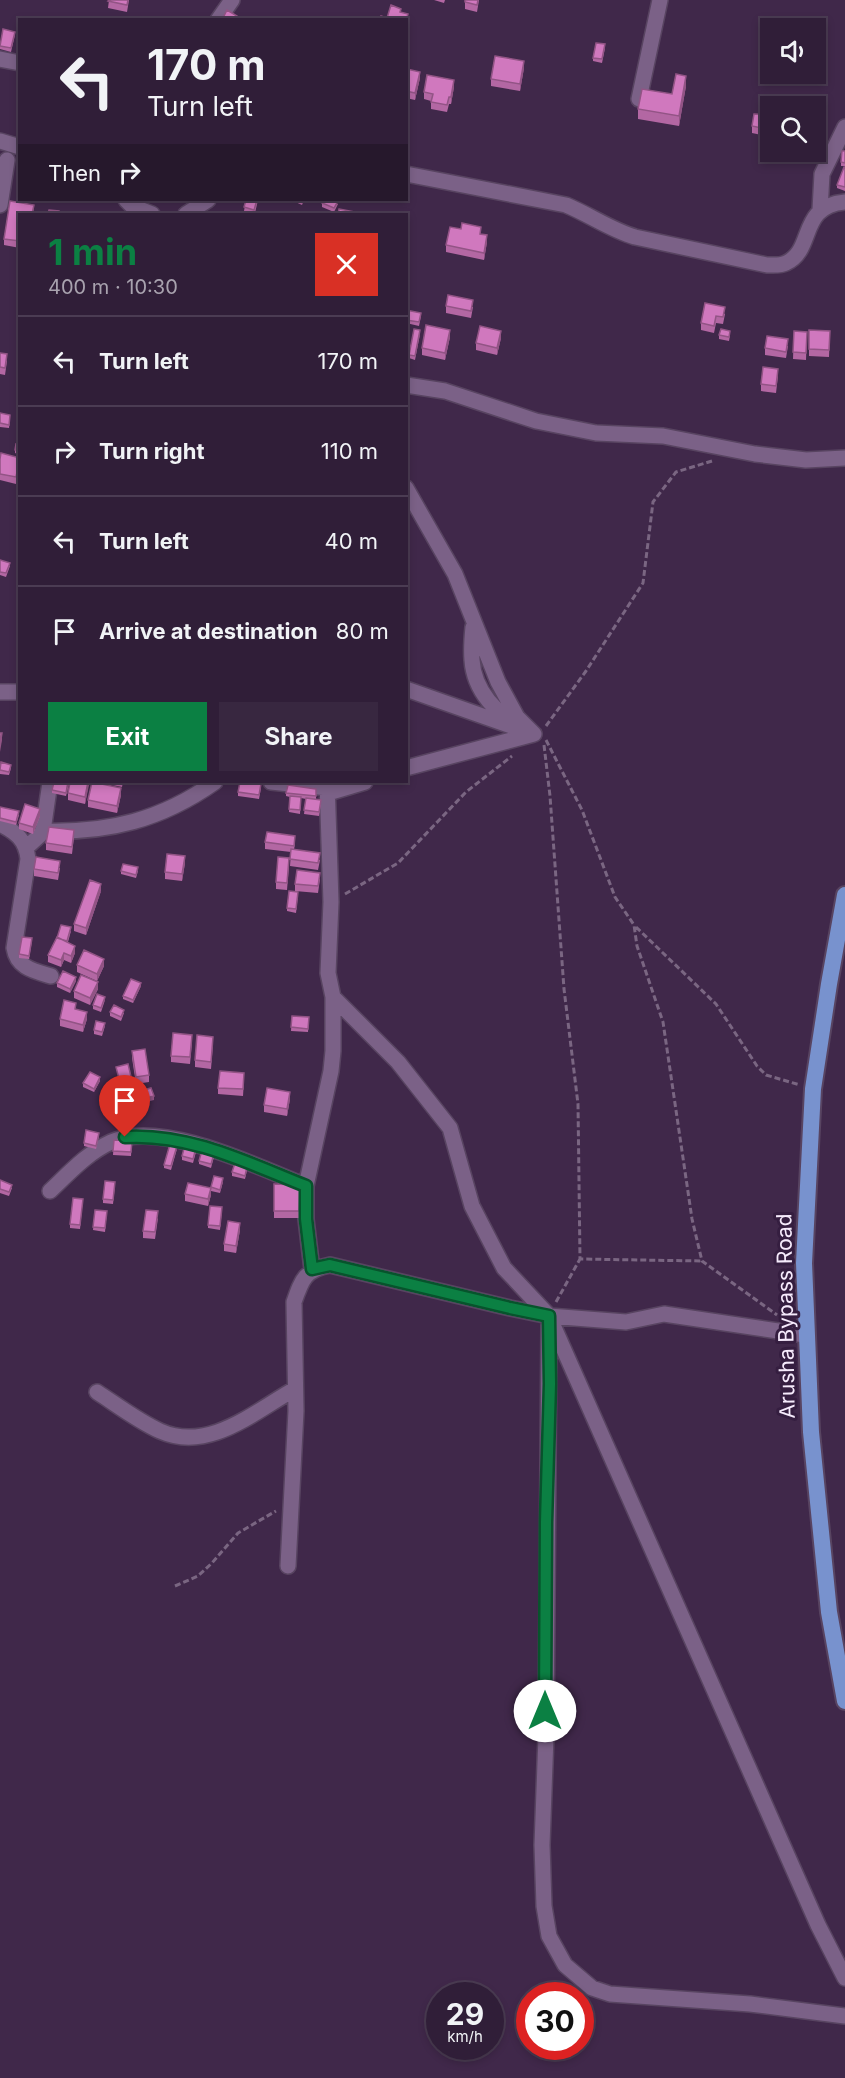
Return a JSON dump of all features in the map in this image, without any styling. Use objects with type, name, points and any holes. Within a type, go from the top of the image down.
[{"type":"main road","name":"Arusha Bypass Road","points":[[845,895],[813,1089],[804,1263],[811,1432],[830,1612],[845,1701]]},
{"type":"street","points":[[639,99],[660,0]]},
{"type":"street","points":[[0,59],[18,63]]},
{"type":"street","points":[[820,210],[822,174],[845,127]]},
{"type":"street","points":[[0,141],[18,146]]},
{"type":"street","points":[[0,205],[9,160]]},
{"type":"street","points":[[408,174],[566,205],[585,212],[621,233],[767,265],[788,262],[797,254],[820,210],[830,204],[845,202]]},
{"type":"street","points":[[127,201],[132,206],[150,213]]},
{"type":"street","points":[[188,213],[206,201]]},
{"type":"street","points":[[408,385],[445,391],[536,421],[596,433],[663,436],[755,454],[806,460],[845,458]]},
{"type":"street","points":[[408,492],[455,574],[498,682],[518,717],[538,733]]},
{"type":"street","points":[[408,691],[538,733]]},
{"type":"street","points":[[0,692],[18,692]]},
{"type":"street","points":[[408,767],[538,733]]},
{"type":"street","points":[[27,847],[43,831],[50,783]]},
{"type":"street","points":[[43,831],[88,831],[116,827],[174,807],[213,783]]},
{"type":"street","points":[[282,783],[328,787],[358,783]]},
{"type":"street","points":[[288,1566],[295,1389],[294,1302],[300,1286],[312,1269],[306,1219],[306,1186],[331,1071],[333,1051],[333,998],[328,973],[331,902],[328,787]]},
{"type":"street","points":[[3,828],[21,838],[27,847],[28,859],[14,948],[16,957],[29,969],[51,976]]},
{"type":"street","points":[[333,998],[398,1062],[450,1128],[472,1206],[504,1268],[549,1316],[814,1914],[845,1978]]},
{"type":"street","points":[[50,1191],[91,1154],[111,1142],[125,1137],[143,1136],[185,1142],[306,1186]]},
{"type":"street","points":[[312,1269],[330,1265],[549,1316],[626,1322],[664,1314],[806,1335]]},
{"type":"street","points":[[549,1316],[546,1736],[542,1862],[544,1906],[549,1936],[565,1965],[578,1978],[592,1988],[610,1994],[750,2004],[845,2016]]},
{"type":"street","points":[[97,1392],[160,1431],[185,1437],[205,1436],[224,1430],[295,1389]]},
{"type":"path","points":[[549,1316],[580,1259],[578,1104],[564,989],[550,796],[538,733],[586,671],[643,583],[653,501],[676,472],[720,459]]},
{"type":"path","points":[[538,733],[582,810],[615,897],[634,926],[716,1004],[757,1066],[766,1074],[813,1089]]},
{"type":"path","points":[[331,902],[398,863],[466,792],[517,752]]},
{"type":"path","points":[[634,926],[638,946],[663,1022],[692,1219],[702,1261]]},
{"type":"path","points":[[580,1259],[702,1261],[777,1315]]},
{"type":"path","points":[[175,1586],[198,1576],[213,1563],[238,1533],[291,1504]]},
{"type":"building","points":[[109,0],[128,0],[127,5]]},
{"type":"building","points":[[465,0],[478,0],[477,5],[465,2]]},
{"type":"building","points":[[391,5],[401,9],[400,12],[408,14],[407,18],[387,18]]},
{"type":"building","points":[[227,10],[237,16],[236,18],[223,18]]},
{"type":"building","points":[[3,29],[15,32],[11,48],[0,46]]},
{"type":"building","points":[[596,43],[605,44],[602,59],[593,58]]},
{"type":"building","points":[[495,56],[524,61],[520,84],[491,79]]},
{"type":"building","points":[[408,69],[420,72],[415,93],[408,91]]},
{"type":"building","points":[[676,74],[686,76],[679,116],[638,109],[642,89],[672,94]]},
{"type":"building","points":[[427,75],[454,80],[447,105],[431,102],[433,94],[424,92]]},
{"type":"building","points":[[754,114],[760,114],[760,128],[752,126]]},
{"type":"building","points":[[842,151],[845,151],[845,163],[841,162]]},
{"type":"building","points":[[845,167],[845,187],[837,185]]},
{"type":"building","points":[[10,201],[34,205],[32,213],[18,213],[18,241],[4,239]]},
{"type":"building","points":[[246,201],[257,201],[254,210],[244,207]]},
{"type":"building","points":[[323,201],[338,201],[334,208],[322,203]]},
{"type":"building","points":[[339,209],[355,212],[354,213],[338,213]]},
{"type":"building","points":[[49,210],[59,211],[59,213],[48,213]]},
{"type":"building","points":[[462,223],[481,227],[480,234],[487,235],[484,253],[446,245],[450,227],[461,229]]},
{"type":"building","points":[[448,295],[473,300],[471,311],[446,306]]},
{"type":"building","points":[[705,303],[725,307],[723,317],[716,316],[714,326],[701,323]]},
{"type":"building","points":[[408,310],[421,313],[419,322],[408,320]]},
{"type":"building","points":[[426,325],[450,330],[445,353],[422,348]]},
{"type":"building","points":[[480,326],[501,331],[497,348],[476,343]]},
{"type":"building","points":[[414,329],[420,330],[415,356],[409,355]]},
{"type":"building","points":[[721,329],[730,331],[729,337],[719,335]]},
{"type":"building","points":[[809,330],[830,331],[829,350],[809,349]]},
{"type":"building","points":[[794,331],[807,332],[806,353],[793,352]]},
{"type":"building","points":[[767,336],[788,339],[786,352],[765,348]]},
{"type":"building","points":[[0,353],[7,354],[5,368],[0,367]]},
{"type":"building","points":[[763,367],[778,369],[776,386],[761,384]]},
{"type":"building","points":[[0,413],[10,415],[9,425],[0,423]]},
{"type":"building","points":[[1,453],[18,457],[16,477],[0,474]]},
{"type":"building","points":[[0,560],[10,563],[6,573],[0,572]]},
{"type":"building","points":[[1,762],[11,765],[9,772],[0,770]]},
{"type":"building","points":[[54,783],[68,783],[66,793],[52,790]]},
{"type":"building","points":[[70,783],[88,783],[85,797],[68,793]]},
{"type":"building","points":[[92,783],[121,788],[117,806],[88,800]]},
{"type":"building","points":[[240,783],[261,784],[259,795],[238,792]]},
{"type":"building","points":[[288,785],[316,789],[316,796],[286,793]]},
{"type":"building","points":[[290,796],[301,797],[300,810],[289,809]]},
{"type":"building","points":[[306,798],[321,800],[319,812],[304,810]]},
{"type":"building","points":[[25,804],[40,809],[33,827],[19,823]]},
{"type":"building","points":[[0,807],[19,811],[16,822],[0,818]]},
{"type":"building","points":[[49,827],[74,830],[72,847],[46,843]]},
{"type":"building","points":[[267,832],[295,836],[294,846],[265,842]]},
{"type":"building","points":[[291,849],[320,853],[318,863],[290,859]]},
{"type":"building","points":[[167,854],[185,856],[182,874],[165,872]]},
{"type":"building","points":[[36,857],[60,861],[58,873],[34,869]]},
{"type":"building","points":[[278,857],[289,858],[287,883],[276,882]]},
{"type":"building","points":[[123,864],[138,867],[136,875],[121,871]]},
{"type":"building","points":[[297,870],[320,873],[318,886],[295,884]]},
{"type":"building","points":[[90,880],[101,884],[86,928],[74,924]]},
{"type":"building","points":[[289,891],[298,892],[296,909],[287,908]]},
{"type":"building","points":[[61,925],[71,927],[67,941],[57,938]]},
{"type":"building","points":[[22,937],[32,938],[29,956],[19,954]]},
{"type":"building","points":[[57,937],[75,946],[71,956],[64,953],[61,960],[48,955]]},
{"type":"building","points":[[84,950],[104,959],[97,974],[77,965]]},
{"type":"building","points":[[63,971],[76,977],[70,989],[57,983]]},
{"type":"building","points":[[81,975],[98,982],[90,998],[74,991]]},
{"type":"building","points":[[131,979],[141,983],[133,1000],[123,996]]},
{"type":"building","points":[[97,994],[105,997],[101,1008],[93,1005]]},
{"type":"building","points":[[64,1000],[76,1003],[75,1009],[87,1012],[83,1025],[60,1019]]},
{"type":"building","points":[[114,1005],[124,1010],[121,1017],[110,1012]]},
{"type":"building","points":[[292,1016],[309,1017],[308,1029],[291,1027]]},
{"type":"building","points":[[96,1021],[105,1023],[102,1032],[94,1030]]},
{"type":"building","points":[[173,1033],[192,1035],[190,1057],[171,1056]]},
{"type":"building","points":[[197,1035],[213,1037],[211,1062],[195,1060]]},
{"type":"building","points":[[145,1049],[149,1075],[136,1077],[132,1051]]},
{"type":"building","points":[[128,1064],[133,1085],[121,1087],[116,1067]]},
{"type":"building","points":[[220,1071],[244,1073],[243,1089],[218,1088]]},
{"type":"building","points":[[90,1072],[100,1077],[94,1089],[83,1083]]},
{"type":"building","points":[[151,1088],[154,1096],[138,1100],[136,1092]]},
{"type":"building","points":[[267,1088],[290,1092],[287,1109],[264,1105]]},
{"type":"building","points":[[132,1095],[134,1109],[111,1111],[110,1097]]},
{"type":"building","points":[[86,1130],[99,1133],[96,1146],[84,1143]]},
{"type":"building","points":[[114,1140],[132,1141],[131,1152],[113,1151]]},
{"type":"building","points":[[170,1144],[177,1146],[171,1166],[164,1165]]},
{"type":"building","points":[[185,1145],[196,1148],[193,1159],[182,1156]]},
{"type":"building","points":[[202,1150],[214,1154],[211,1164],[199,1161]]},
{"type":"building","points":[[235,1163],[247,1167],[245,1176],[232,1172]]},
{"type":"building","points":[[214,1176],[223,1178],[220,1190],[211,1187]]},
{"type":"building","points":[[0,1180],[12,1185],[9,1192],[0,1189]]},
{"type":"building","points":[[105,1181],[115,1182],[113,1200],[103,1199]]},
{"type":"building","points":[[188,1183],[211,1188],[208,1199],[185,1194]]},
{"type":"building","points":[[274,1184],[300,1185],[299,1211],[274,1211]]},
{"type":"building","points":[[73,1198],[83,1199],[80,1225],[70,1224]]},
{"type":"building","points":[[210,1206],[222,1207],[220,1226],[208,1225]]},
{"type":"building","points":[[95,1210],[107,1211],[105,1228],[93,1227]]},
{"type":"building","points":[[146,1210],[158,1211],[155,1232],[143,1231]]},
{"type":"building","points":[[228,1221],[240,1223],[236,1246],[224,1244]]},
{"type":"route","points":[[125,1137],[163,1137],[185,1142],[235,1158],[306,1186],[306,1219],[312,1269],[330,1265],[549,1316],[545,1711]]}]
